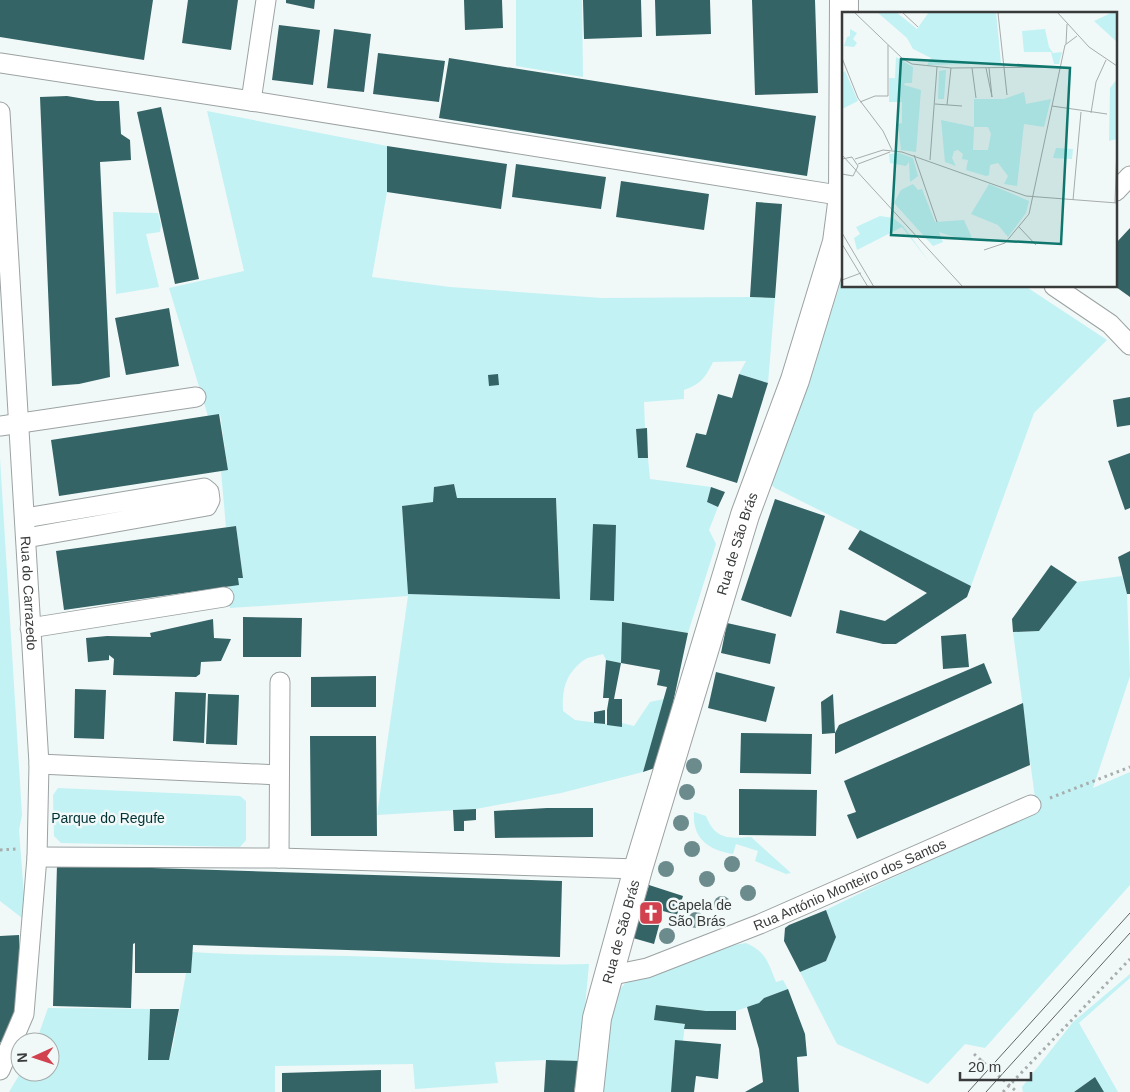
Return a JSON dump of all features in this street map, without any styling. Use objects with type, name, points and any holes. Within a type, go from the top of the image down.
[{"type":"street","points":[[251,101],[266,0]]},
{"type":"street","points":[[0,62],[842,196]]},
{"type":"street","name":"Rua do Carrazedo","points":[[0,112],[39,764],[37,857],[24,1014],[0,1070]]},
{"type":"street","points":[[1118,189],[1130,176]]},
{"type":"street","name":"Rua de São Brás","points":[[589,1089],[597,1018],[638,869],[745,515],[795,380],[820,301],[837,242],[842,204]]},
{"type":"street","points":[[1057,288],[1110,324],[1130,345]]},
{"type":"street","points":[[0,426],[196,397]]},
{"type":"street","points":[[25,518],[204,488],[210,492],[210,500],[207,506],[26,538]]},
{"type":"street","points":[[30,628],[224,597]]},
{"type":"street","points":[[278,858],[280,682]]},
{"type":"street","points":[[39,764],[279,775]]},
{"type":"street","name":"Rua António Monteiro dos Santos","points":[[608,976],[647,968],[760,924],[1031,805]]},
{"type":"street","points":[[37,857],[278,858],[638,869]]},
{"type":"path","points":[[1031,805],[1130,767]]},
{"type":"path","points":[[1003,1092],[1130,959]]},
{"type":"path","points":[[974,1054],[1017,1092]]},
{"type":"path","points":[[973,1072],[983,1060]]},
{"type":"green space","points":[[516,0],[582,0],[583,77],[516,66]]},
{"type":"green space","points":[[207,111],[387,146],[387,192],[372,277],[450,287],[602,298],[775,298],[768,383],[739,374],[746,361],[713,362],[702,380],[684,390],[684,399],[644,402],[645,428],[636,429],[638,458],[648,458],[650,479],[711,487],[707,502],[718,507],[709,530],[716,544],[688,633],[622,622],[621,663],[606,660],[603,654],[588,658],[573,671],[564,689],[563,711],[575,720],[622,726],[622,723],[634,726],[650,702],[664,699],[643,772],[561,793],[476,809],[377,815],[408,596],[230,608],[229,586],[238,578],[243,577],[236,526],[226,527],[221,471],[228,470],[220,414],[208,416],[169,288],[244,271]],"holes":[[[454,484],[457,498],[556,498],[560,599],[408,594],[402,506],[433,502],[434,487]]]},
{"type":"green space","points":[[113,212],[158,213],[161,225],[160,232],[146,234],[159,287],[116,294]]},
{"type":"green space","points":[[842,279],[842,288],[1028,288],[1107,340],[1034,413],[971,586],[775,488],[769,482],[798,412]]},
{"type":"green space","points":[[0,458],[22,815],[19,830],[26,921],[0,901]]},
{"type":"green space","points":[[1122,576],[1127,594],[1130,676],[1093,788],[1130,772],[1130,885],[985,1048],[965,1044],[928,1084],[837,1044],[800,972],[826,961],[836,937],[826,910],[881,883],[1037,813],[1013,632],[1039,631],[1077,582]]},
{"type":"green space","name":"Parque do Regufe","points":[[58,788],[240,796],[246,801],[246,840],[240,847],[61,843],[54,836],[53,795]]},
{"type":"green space","points":[[694,812],[706,816],[714,829],[723,836],[736,838],[751,837],[791,873],[786,874],[755,861],[758,851],[736,844],[733,854],[716,850],[699,836],[694,821]]},
{"type":"green space","points":[[746,943],[753,946],[766,958],[776,982],[783,980],[788,989],[764,998],[759,1003],[736,1011],[706,1011],[657,1005],[655,1020],[685,1024],[683,1041],[675,1041],[671,1092],[603,1092],[601,1072],[604,1043],[620,989],[632,976],[728,946]]},
{"type":"green space","points":[[192,952],[589,964],[580,1061],[495,1062],[498,1083],[415,1089],[413,1064],[275,1066],[275,1092],[9,1092],[15,1082],[60,1082],[60,1032],[40,1032],[48,1008],[150,1009],[148,1060],[169,1060],[186,973],[191,973]]},
{"type":"green space","points":[[1130,974],[1130,978],[1079,1023],[1118,1092],[1104,1092],[1095,1077],[1074,1092],[1023,1092],[1022,1087],[1073,1022]]},
{"type":"building","points":[[0,0],[153,0],[144,60],[0,37]]},
{"type":"building","points":[[188,0],[238,0],[231,50],[182,43]]},
{"type":"building","points":[[286,0],[315,0],[314,9],[286,3]]},
{"type":"building","points":[[464,0],[502,0],[503,28],[465,30]]},
{"type":"building","points":[[583,0],[641,0],[642,37],[584,39]]},
{"type":"building","points":[[655,0],[710,0],[711,34],[656,36]]},
{"type":"building","points":[[752,0],[815,0],[818,93],[755,95]]},
{"type":"building","points":[[279,25],[320,30],[313,85],[272,80]]},
{"type":"building","points":[[334,29],[371,34],[364,92],[327,88]]},
{"type":"building","points":[[378,53],[445,61],[439,102],[373,94]]},
{"type":"building","points":[[449,58],[816,116],[807,176],[439,118]]},
{"type":"building","points":[[67,96],[97,101],[119,101],[121,134],[130,140],[131,160],[100,162],[110,377],[79,384],[52,386],[40,97]]},
{"type":"building","points":[[161,107],[199,279],[175,284],[137,112]]},
{"type":"building","points":[[387,146],[507,164],[501,209],[387,192]]},
{"type":"building","points":[[516,164],[606,177],[601,209],[512,197]]},
{"type":"building","points":[[621,181],[709,194],[704,230],[616,217]]},
{"type":"building","points":[[756,202],[782,204],[775,298],[750,297]]},
{"type":"building","points":[[1130,228],[1130,297],[1117,288],[1118,241]]},
{"type":"building","points":[[169,308],[179,366],[126,375],[115,318]]},
{"type":"building","points":[[498,374],[499,385],[489,386],[488,375]]},
{"type":"building","points":[[739,374],[768,383],[737,483],[686,467],[696,433],[706,435],[718,394],[732,398]]},
{"type":"building","points":[[1130,397],[1130,425],[1117,427],[1113,400]]},
{"type":"building","points":[[219,414],[228,470],[59,496],[51,440]]},
{"type":"building","points":[[647,428],[648,458],[638,458],[636,429]]},
{"type":"building","points":[[1130,453],[1130,508],[1125,510],[1108,461]]},
{"type":"building","points":[[454,484],[457,498],[556,498],[560,599],[408,594],[402,506],[433,502],[434,487]]},
{"type":"building","points":[[711,487],[725,492],[718,507],[707,502]]},
{"type":"building","points":[[775,499],[825,516],[791,617],[741,600]]},
{"type":"building","points":[[593,524],[616,525],[614,601],[590,600]]},
{"type":"building","points":[[236,526],[243,578],[238,578],[239,585],[64,610],[56,551]]},
{"type":"building","points":[[860,530],[971,586],[967,597],[896,644],[883,644],[836,633],[840,610],[885,621],[927,593],[848,549]]},
{"type":"building","points":[[1130,551],[1130,594],[1127,594],[1118,557]]},
{"type":"building","points":[[1051,565],[1077,582],[1039,631],[1013,632],[1012,619]]},
{"type":"building","points":[[243,617],[302,618],[301,657],[243,657]]},
{"type":"building","points":[[213,619],[214,638],[231,639],[221,661],[201,662],[200,674],[196,677],[113,675],[114,659],[109,655],[109,660],[88,662],[86,638],[107,636],[151,637],[150,633]]},
{"type":"building","points":[[622,622],[688,633],[670,717],[655,768],[643,772],[667,687],[657,685],[660,670],[621,663]]},
{"type":"building","points":[[727,623],[776,634],[770,664],[721,653]]},
{"type":"building","points":[[966,634],[969,667],[943,669],[941,636]]},
{"type":"building","points":[[606,660],[621,663],[614,699],[622,699],[622,727],[607,725],[609,698],[603,698]]},
{"type":"building","points":[[984,663],[992,683],[835,754],[835,733],[839,725]]},
{"type":"building","points":[[716,672],[775,687],[766,722],[708,708]]},
{"type":"building","points":[[376,676],[376,707],[311,707],[311,677]]},
{"type":"building","points":[[75,689],[106,690],[104,739],[74,738]]},
{"type":"building","points":[[175,692],[206,693],[204,743],[173,741]]},
{"type":"building","points":[[208,694],[239,695],[237,745],[206,744]]},
{"type":"building","points":[[833,694],[835,733],[822,734],[821,702]]},
{"type":"building","points":[[1023,703],[1030,765],[857,839],[847,815],[856,812],[844,781]]},
{"type":"building","points":[[605,710],[605,724],[594,723],[594,712]]},
{"type":"building","points":[[741,733],[812,734],[811,774],[740,773]]},
{"type":"building","points":[[310,736],[376,736],[377,836],[311,836]]},
{"type":"building","points":[[739,789],[817,790],[816,836],[739,835]]},
{"type":"building","points":[[593,808],[593,837],[495,838],[494,811]]},
{"type":"building","points":[[476,809],[476,820],[464,821],[464,831],[454,831],[453,810]]},
{"type":"building","points":[[57,865],[562,881],[560,957],[193,945],[191,973],[135,973],[135,943],[133,944],[131,1008],[53,1006]]},
{"type":"building","name":"Capela de São Brás","points":[[649,885],[683,896],[677,915],[663,911],[654,944],[633,938]]},
{"type":"building","points":[[826,910],[836,937],[826,961],[800,972],[784,941],[785,928]]},
{"type":"building","points":[[19,935],[21,997],[4,1045],[0,1042],[0,936]]},
{"type":"building","points":[[788,989],[805,1034],[807,1056],[797,1057],[799,1092],[745,1092],[763,1082],[759,1049],[747,1007]]},
{"type":"building","points":[[656,1005],[706,1011],[736,1011],[736,1030],[684,1029],[685,1024],[654,1020]]},
{"type":"building","points":[[150,1009],[179,1009],[169,1060],[148,1060]]},
{"type":"building","points":[[675,1040],[721,1044],[718,1079],[696,1076],[694,1092],[671,1092]]},
{"type":"building","points":[[546,1060],[580,1061],[574,1092],[544,1092]]},
{"type":"building","points":[[381,1070],[381,1092],[282,1092],[282,1073]]},
{"type":"building","points":[[1095,1077],[1104,1092],[1074,1092]]},
{"type":"tram line","points":[[968,1092],[1130,913]]},
{"type":"tram line","points":[[986,1092],[1130,933]]},
{"type":"place","name":"Capela de São Brás","points":[[651,913]]}]
